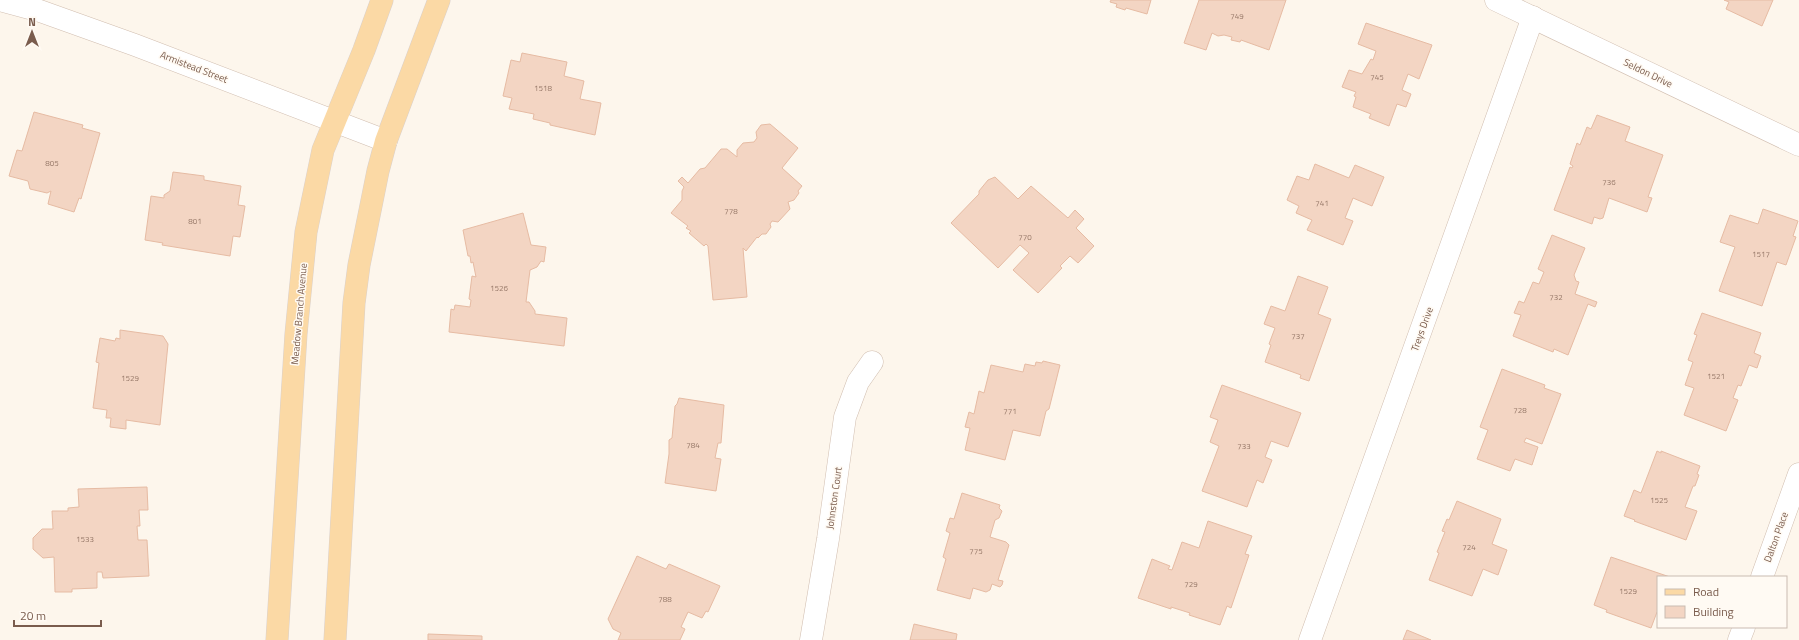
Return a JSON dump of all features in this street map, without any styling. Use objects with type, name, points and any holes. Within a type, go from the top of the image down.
[{"type":"main road","name":"Meadow Branch Avenue","points":[[277,640],[296,342],[306,232],[323,150],[334,120],[364,50],[382,0]]},
{"type":"main road","points":[[335,640],[354,303],[359,265],[371,202],[386,141],[439,0]]},
{"type":"street","name":"Armistead Street","points":[[0,0],[40,12],[114,38],[334,120],[386,141]]},
{"type":"street","name":"Seldon Drive","points":[[1496,0],[1799,145]]},
{"type":"street","name":"Treys Drive","points":[[1310,640],[1533,17]]},
{"type":"street","name":"Johnston Court","points":[[811,640],[828,539],[845,417],[858,382],[872,362]]},
{"type":"street","name":"Dalton Place","points":[[1762,576],[1799,474]]},
{"type":"street","points":[[1739,640],[1744,628]]},
{"type":"building","points":[[1111,0],[1151,0],[1147,14],[1126,8],[1125,10],[1116,7],[1117,4],[1110,2]]},
{"type":"building","points":[[1199,0],[1286,0],[1269,50],[1241,40],[1240,42],[1231,40],[1232,37],[1224,35],[1218,36],[1212,33],[1206,50],[1184,43]]},
{"type":"building","points":[[1724,0],[1773,0],[1762,26],[1726,9],[1729,2]]},
{"type":"building","points":[[1366,23],[1432,45],[1419,79],[1408,74],[1402,90],[1411,94],[1406,107],[1397,104],[1389,126],[1369,118],[1371,114],[1353,107],[1356,92],[1342,87],[1349,70],[1362,74],[1371,59],[1373,60],[1376,51],[1358,44]]},
{"type":"building","points":[[522,53],[567,62],[564,76],[584,81],[580,99],[601,103],[595,135],[550,125],[550,123],[533,119],[534,114],[509,109],[512,98],[503,96],[511,60],[520,62]]},
{"type":"building","points":[[34,112],[83,125],[82,128],[100,133],[81,199],[79,198],[74,212],[48,204],[51,191],[47,193],[30,189],[28,181],[9,176],[17,150],[22,151]]},
{"type":"building","points":[[1597,115],[1630,127],[1625,141],[1663,155],[1648,197],[1652,198],[1647,212],[1609,198],[1603,218],[1600,219],[1594,217],[1592,224],[1554,210],[1570,167],[1572,168],[1573,166],[1570,164],[1577,143],[1580,145],[1587,127],[1591,129]]},
{"type":"building","points":[[770,124],[798,148],[782,168],[802,186],[794,200],[788,202],[790,209],[778,222],[772,221],[770,224],[771,227],[766,234],[762,234],[758,238],[757,237],[746,251],[743,248],[747,297],[713,300],[708,246],[706,244],[704,246],[689,233],[691,231],[686,228],[688,226],[671,213],[682,200],[682,191],[684,187],[678,181],[682,177],[688,183],[700,169],[705,168],[721,149],[727,149],[737,157],[737,150],[743,143],[754,142],[757,138],[756,132],[761,125]]},
{"type":"building","points":[[1315,164],[1349,178],[1355,165],[1384,177],[1372,206],[1353,198],[1345,218],[1353,221],[1343,245],[1307,230],[1312,220],[1296,213],[1299,206],[1287,200],[1297,176],[1309,180]]},
{"type":"building","points":[[173,172],[204,176],[204,180],[241,186],[238,205],[245,206],[240,237],[233,236],[230,256],[162,245],[163,243],[145,240],[151,196],[164,198],[164,195],[170,191]]},
{"type":"building","points":[[995,177],[1018,199],[1031,186],[1068,218],[1075,210],[1084,219],[1076,228],[1094,246],[1078,263],[1070,256],[1060,266],[1062,268],[1038,293],[1013,270],[1029,253],[1020,245],[998,268],[951,223],[979,194],[979,191],[988,180]]},
{"type":"building","points":[[1763,209],[1798,221],[1793,236],[1796,237],[1786,265],[1777,262],[1762,306],[1719,291],[1735,247],[1720,242],[1730,215],[1758,224]]},
{"type":"building","points":[[523,213],[531,245],[546,247],[544,262],[541,261],[537,267],[530,270],[526,302],[529,302],[535,311],[535,314],[567,318],[564,346],[449,332],[451,309],[454,310],[455,305],[470,307],[471,300],[469,299],[472,276],[476,277],[473,262],[471,263],[470,256],[468,256],[463,230]]},
{"type":"building","points":[[1552,235],[1585,248],[1574,275],[1576,281],[1579,282],[1575,294],[1597,302],[1595,307],[1588,304],[1568,355],[1554,349],[1553,352],[1513,336],[1521,315],[1514,313],[1519,301],[1524,303],[1533,282],[1539,284],[1544,272],[1538,269]]},
{"type":"building","points":[[1298,276],[1328,287],[1318,314],[1331,319],[1309,381],[1300,378],[1301,375],[1265,362],[1271,345],[1269,344],[1275,328],[1264,324],[1271,306],[1285,311]]},
{"type":"building","points":[[1702,313],[1761,333],[1754,353],[1761,356],[1757,368],[1749,365],[1741,386],[1738,385],[1733,398],[1738,400],[1726,431],[1684,415],[1694,388],[1685,385],[1693,362],[1688,360],[1697,335],[1694,334]]},
{"type":"building","points":[[120,330],[163,336],[168,344],[160,425],[126,420],[126,429],[110,427],[111,418],[106,418],[107,410],[93,408],[99,363],[96,362],[100,338],[115,341],[116,338],[120,339]]},
{"type":"building","points":[[1043,361],[1060,365],[1049,409],[1046,411],[1040,436],[1013,430],[1005,460],[965,450],[970,428],[965,427],[969,412],[974,414],[979,391],[984,393],[991,365],[1023,372],[1025,364],[1035,366],[1036,362],[1042,363]]},
{"type":"building","points":[[1502,369],[1545,385],[1544,388],[1561,394],[1542,444],[1526,438],[1524,442],[1538,447],[1532,465],[1515,459],[1510,471],[1477,459],[1488,430],[1480,427]]},
{"type":"building","points":[[1222,385],[1301,413],[1288,447],[1271,441],[1265,457],[1272,460],[1263,483],[1257,480],[1247,507],[1202,491],[1219,446],[1210,442],[1218,420],[1210,417]]},
{"type":"building","points":[[679,398],[724,405],[721,443],[718,443],[715,458],[721,459],[716,491],[665,483],[669,454],[669,440],[672,438],[675,406]]},
{"type":"building","points":[[1657,451],[1661,453],[1661,451],[1700,466],[1697,474],[1699,475],[1695,486],[1693,486],[1685,507],[1697,511],[1686,540],[1624,516],[1634,490],[1641,493]]},
{"type":"building","points":[[147,487],[148,510],[139,510],[140,526],[137,526],[138,540],[147,540],[149,576],[103,578],[102,572],[97,572],[97,588],[72,589],[72,592],[55,592],[54,557],[43,558],[33,549],[33,538],[42,529],[53,529],[52,511],[68,511],[68,508],[79,507],[78,489]]},
{"type":"building","points":[[962,493],[1000,505],[999,508],[1002,511],[999,518],[995,520],[990,537],[1006,542],[1009,545],[998,580],[1003,581],[1002,585],[1000,587],[992,584],[990,590],[986,592],[973,588],[970,599],[937,590],[946,559],[943,557],[950,533],[946,531],[950,518],[954,519]]},
{"type":"building","points":[[1457,501],[1501,519],[1492,544],[1507,550],[1498,575],[1483,569],[1472,596],[1429,580],[1439,553],[1437,552],[1445,532],[1442,531],[1447,519],[1449,520]]},
{"type":"building","points":[[1208,521],[1252,536],[1245,554],[1249,555],[1231,608],[1227,606],[1220,625],[1189,615],[1190,613],[1171,607],[1171,609],[1138,598],[1152,559],[1170,566],[1168,569],[1172,570],[1182,542],[1199,548]]},
{"type":"building","points":[[637,556],[666,569],[669,564],[720,586],[708,612],[706,611],[702,618],[688,612],[681,627],[685,629],[680,640],[618,640],[621,633],[613,629],[608,619]]},
{"type":"building","points":[[1611,557],[1667,576],[1657,576],[1657,612],[1651,628],[1606,612],[1607,610],[1594,605]]},
{"type":"building","points":[[914,624],[957,634],[956,640],[910,640]]},
{"type":"building","points":[[1407,630],[1431,640],[1403,640]]},
{"type":"building","points":[[428,634],[482,636],[482,640],[428,640]]}]
